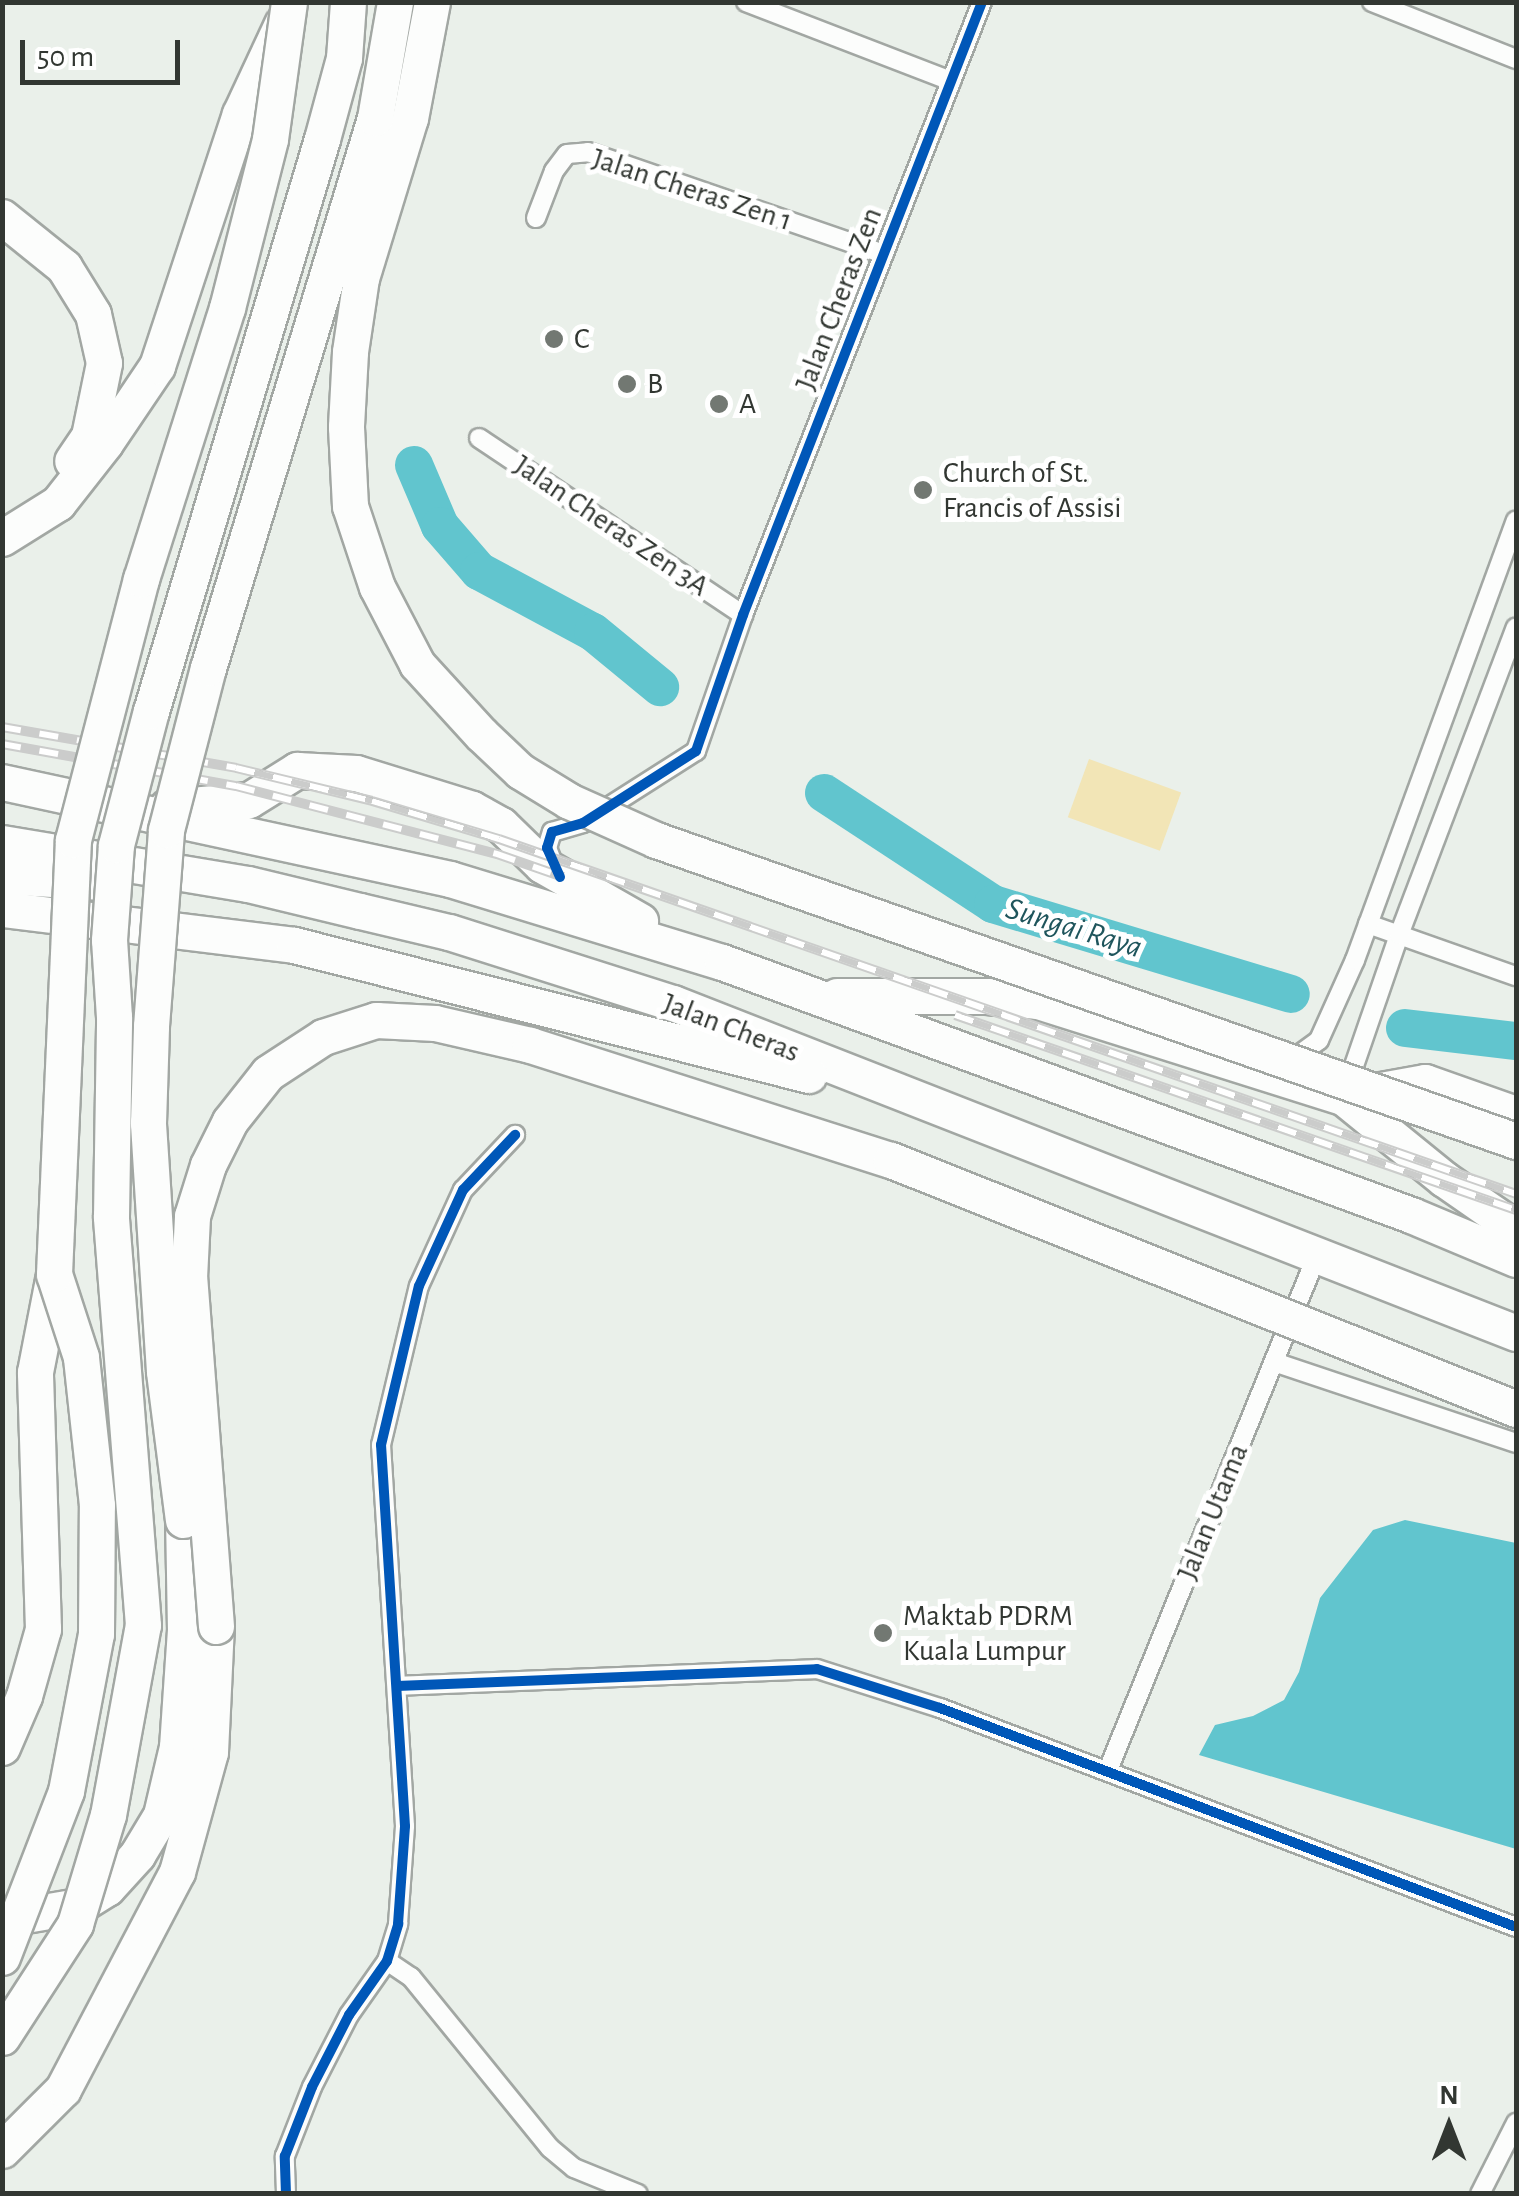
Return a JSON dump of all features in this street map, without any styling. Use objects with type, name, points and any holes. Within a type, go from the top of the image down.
[{"type":"highway","points":[[2,2036],[74,1924],[108,1815],[143,1625],[111,1216],[114,1016],[109,940],[116,846],[150,712],[327,123],[344,58],[348,2]]},
{"type":"highway","points":[[2,1920],[78,1906],[107,1888],[137,1855],[160,1816],[177,1748],[185,1630],[183,1520],[164,1370],[148,1123],[150,1026],[166,830],[208,668],[375,118],[395,2]]},
{"type":"highway","points":[[432,2],[410,118],[361,278],[350,352],[346,428],[350,506],[377,587],[417,664],[481,734],[520,771],[552,791],[656,840],[1516,1141]]},
{"type":"highway","points":[[2,538],[58,503],[106,443],[157,366],[240,114],[289,6]]},
{"type":"highway","points":[[2,1748],[24,1696],[43,1630],[36,1372],[54,1274],[73,840],[141,580],[227,308],[270,139],[289,6]]},
{"type":"highway","points":[[2,216],[64,266],[93,314],[104,363],[89,436],[52,490],[2,524]]},
{"type":"highway","points":[[126,810],[249,800],[298,770],[356,773],[472,809],[502,825],[560,876],[722,962]]},
{"type":"highway","name":"Jalan Cheras","points":[[2,782],[450,879],[722,962],[1412,1214]]},
{"type":"highway","name":"Jalan Cheras","points":[[2,843],[248,884],[449,932],[683,1007],[902,1096],[1434,1300]]},
{"type":"highway","points":[[2,876],[248,884]]},
{"type":"highway","points":[[2,909],[275,942],[414,974],[702,1052],[902,1096]]},
{"type":"highway","points":[[816,996],[987,996],[1038,1001],[1343,1097],[1516,1232]]},
{"type":"highway","points":[[2,2150],[63,2089],[177,1872],[210,1752],[216,1626],[189,1278],[192,1216],[208,1166],[230,1121],[268,1074],[323,1037],[376,1020],[435,1023],[530,1045],[891,1160],[1516,1409]]},
{"type":"highway","points":[[1343,1097],[1425,1082],[1516,1114]]},
{"type":"highway","points":[[1412,1214],[1516,1232]]},
{"type":"highway","points":[[1412,1214],[1516,1258]]},
{"type":"highway","points":[[2,1957],[66,1791],[96,1634],[97,1504],[81,1358],[54,1274]]},
{"type":"highway","points":[[1434,1300],[1516,1333]]},
{"type":"highway","points":[[1434,1300],[1516,1342]]},
{"type":"street","points":[[746,2],[951,81]]},
{"type":"street","name":"Jalan Cheras Zen","points":[[560,876],[546,848],[548,839],[564,826],[582,824],[696,751],[743,614],[982,2]]},
{"type":"street","points":[[1372,2],[1516,58]]},
{"type":"street","name":"Jalan Cheras Zen 1","points":[[536,218],[554,171],[566,154],[588,152],[884,254]]},
{"type":"street","name":"Jalan Cheras Zen 3A","points":[[479,438],[743,614]]},
{"type":"street","points":[[1267,1075],[1319,1040],[1368,924],[1516,521]]},
{"type":"street","points":[[1343,1097],[1399,935],[1516,627]]},
{"type":"street","points":[[472,809],[524,830],[582,824]]},
{"type":"street","points":[[1368,924],[1516,976]]},
{"type":"street","points":[[286,2194],[284,2156],[312,2086],[349,2015],[387,1961],[398,1924],[406,1826],[381,1446],[419,1286],[464,1190],[515,1135]]},
{"type":"street","name":"Jalan Utama","points":[[1108,1770],[1317,1254]]},
{"type":"street","points":[[1274,1362],[1516,1442]]},
{"type":"street","points":[[397,1686],[817,1669],[940,1708],[1108,1770],[1516,1928]]},
{"type":"street","points":[[387,1961],[411,1977],[550,2148],[574,2168],[638,2194]]},
{"type":"street","points":[[1480,2194],[1516,2124]]},
{"type":"shaded area","points":[[1089,759],[1181,793],[1160,851],[1068,817]]},
{"type":"water","points":[[1405,1520],[1516,1543],[1516,1849],[1199,1755],[1215,1725],[1253,1716],[1284,1700],[1299,1672],[1320,1598],[1373,1530]]},
{"type":"waterway","name":"Sungai Raya","points":[[414,465],[440,526],[479,571],[593,632],[660,687]]},
{"type":"waterway","name":"Sungai Raya","points":[[824,793],[993,904],[1291,994]]},
{"type":"waterway","name":"Sungai Raya","points":[[1405,1028],[1516,1041]]},
{"type":"railway","points":[[2,727],[236,768],[372,801],[499,839],[1516,1194]]},
{"type":"railway","points":[[2,744],[236,786],[497,854],[563,877]]},
{"type":"railway","points":[[955,1015],[1516,1210]]},
{"type":"cycle path","points":[[560,877],[547,848],[552,832],[583,823],[696,751],[743,615],[982,2]]},
{"type":"cycle path","points":[[286,2194],[285,2156],[312,2087],[349,2015],[387,1961],[398,1924],[405,1826],[381,1445],[419,1286],[463,1190],[515,1135]]},
{"type":"cycle path","points":[[397,1686],[817,1669],[940,1708],[1516,1927]]},
{"type":"place","name":"C","points":[[554,339]]},
{"type":"place","name":"B","points":[[627,384]]},
{"type":"place","name":"A","points":[[719,404]]},
{"type":"place","name":"Church of St. Francis of Assisi","points":[[923,490]]},
{"type":"place","name":"Maktab PDRM Kuala Lumpur","points":[[883,1633]]}]
